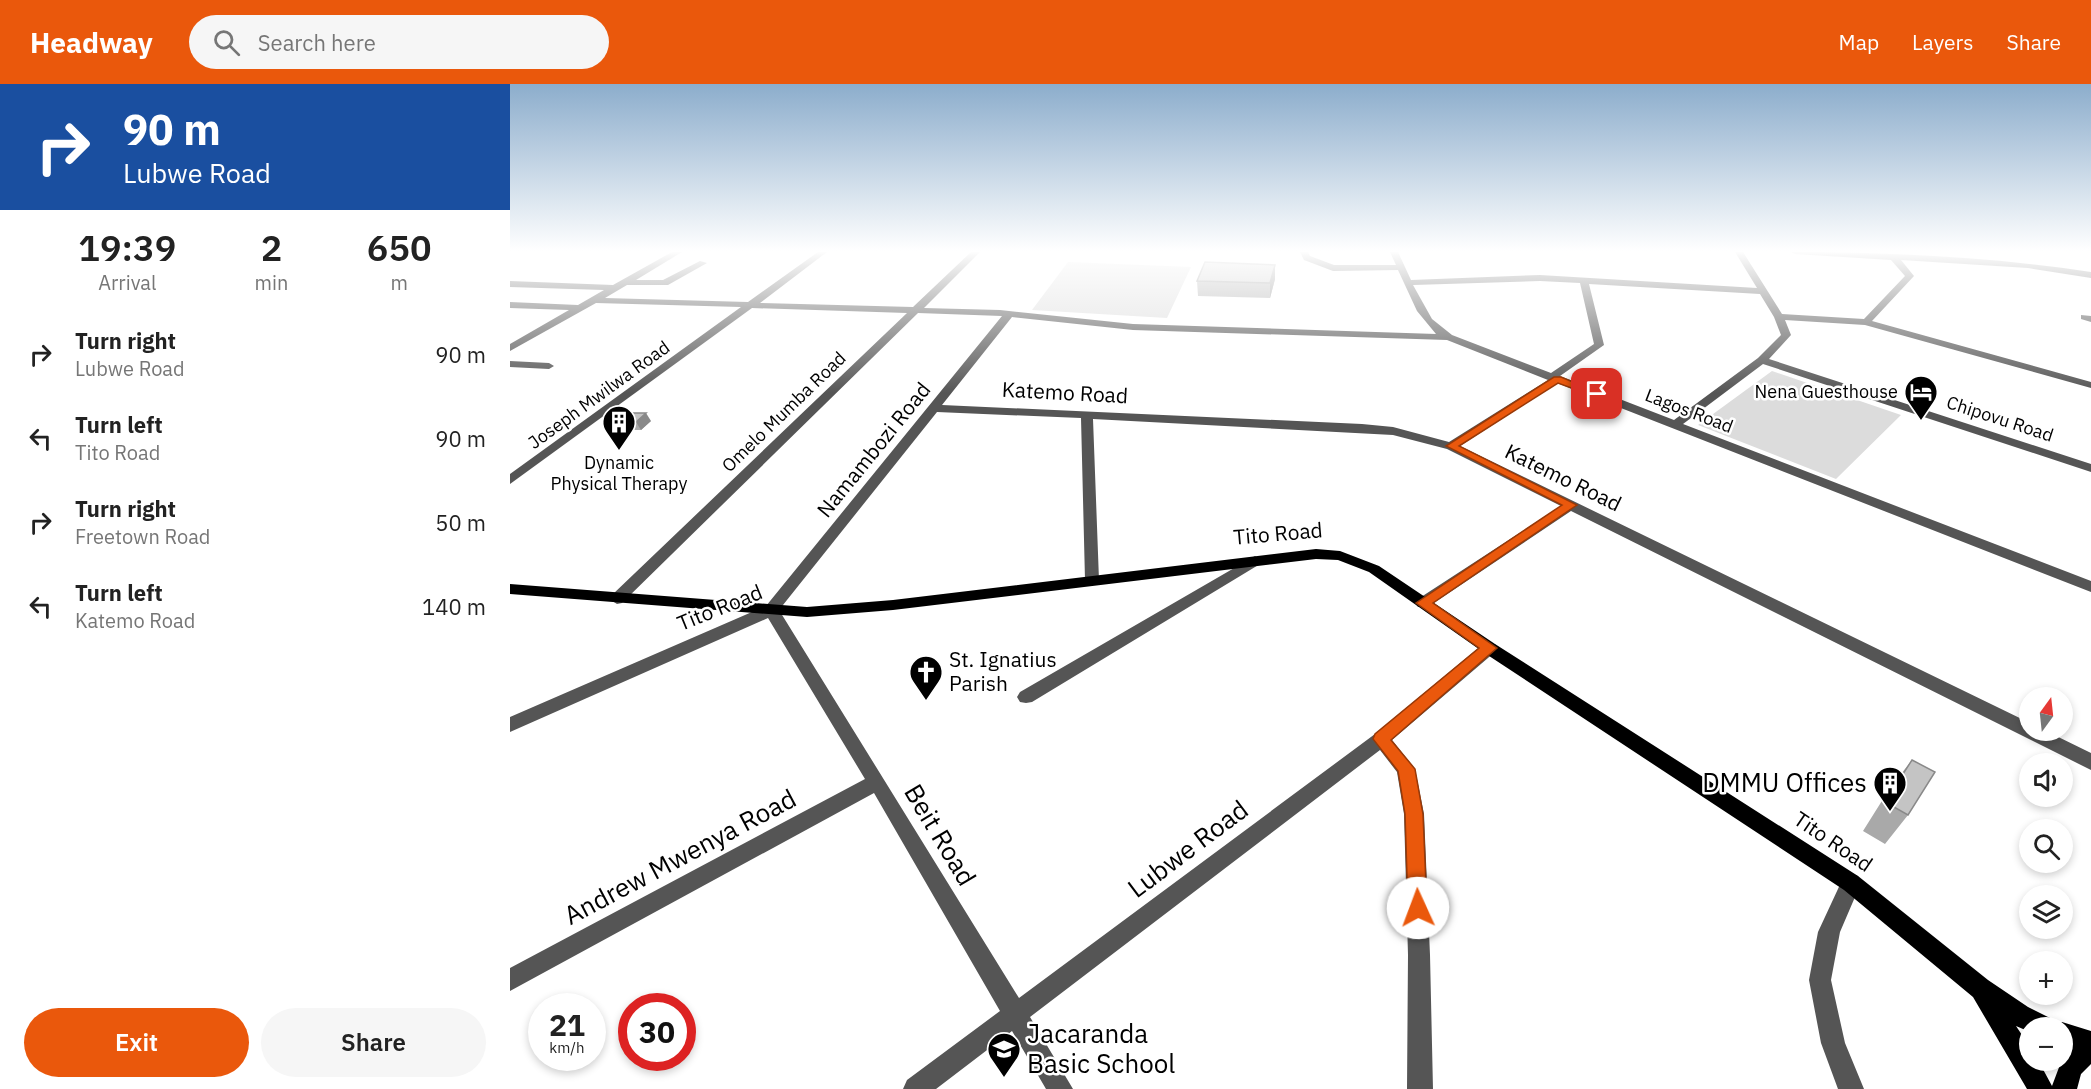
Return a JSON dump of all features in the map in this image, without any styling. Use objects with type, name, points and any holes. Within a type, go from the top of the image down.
[{"type":"main road","name":"Tito Road","points":[[771,610],[843,611],[1316,554],[1340,556],[1374,569],[1489,648],[1851,883],[1980,988],[2024,1017]]},
{"type":"main road","points":[[510,589],[771,610]]},
{"type":"main road","name":"Tito Road","points":[[1980,988],[2041,1089]]},
{"type":"main road","points":[[2073,1037],[2091,1043]]},
{"type":"main road","points":[[2064,1089],[2070,1068],[2082,1054],[2091,1050]]},
{"type":"street","name":"Joseph Mwilwa Road","points":[[510,480],[758,299]]},
{"type":"street","name":"Omelo Mumba Road","points":[[617,598],[927,299]]},
{"type":"street","points":[[1418,299],[1431,324],[1448,338]]},
{"type":"street","points":[[1451,446],[1555,378],[1599,345],[1588,299]]},
{"type":"street","points":[[1675,424],[1762,360],[1785,339],[1785,330],[1767,299]]},
{"type":"street","points":[[1866,322],[1888,299]]},
{"type":"street","name":"Lagos Road","points":[[594,300],[1009,314],[1132,327],[1448,338],[2091,587]]},
{"type":"street","points":[[510,348],[594,300]]},
{"type":"street","points":[[510,305],[579,308]]},
{"type":"street","name":"Namambozi Road","points":[[771,610],[1009,314]]},
{"type":"street","points":[[1779,317],[1866,322],[2091,385]]},
{"type":"street","name":"Chipovu Road","points":[[1762,360],[2091,468]]},
{"type":"street","points":[[510,364],[549,366]]},
{"type":"street","name":"Katemo Road","points":[[932,408],[1377,429],[1451,446],[2091,762]]},
{"type":"street","points":[[1087,415],[1092,580]]},
{"type":"street","points":[[1423,603],[1571,505]]},
{"type":"street","points":[[1026,697],[1255,561]]},
{"type":"street","name":"Tito Road","points":[[510,725],[771,610]]},
{"type":"street","name":"Beit Road","points":[[771,610],[877,782],[1060,1089]]},
{"type":"street","name":"Lubwe Road","points":[[916,1089],[1381,739],[1489,648]]},
{"type":"street","points":[[1381,739],[1406,769],[1414,814],[1420,1089]]},
{"type":"street","name":"Andrew Mwenya Road","points":[[510,980],[877,782]]},
{"type":"street","points":[[1851,883],[1828,932],[1820,980],[1833,1043],[1851,1089]]},
{"type":"shaded area","points":[[1040,299],[1176,299],[1167,318],[1032,310]]},
{"type":"shaded area","points":[[1772,371],[1901,415],[1836,479],[1698,425]]},
{"type":"building","points":[[627,413],[646,413],[636,422],[617,421]]},
{"type":"building","points":[[1912,760],[1935,772],[1908,815],[1885,802]]},
{"type":"place","name":"Nena Guesthouse","points":[[1921,421]]},
{"type":"place","name":"Dynamic Physical Therapy","points":[[619,451]]},
{"type":"place","name":"St. Ignatius Parish","points":[[926,701]]},
{"type":"place","name":"DMMU Offices","points":[[1890,812]]},
{"type":"place","name":"Jacaranda Basic School","points":[[1004,1078]]},
{"type":"route","points":[[1418,908],[1414,814],[1406,769],[1381,739],[1489,648],[1423,603],[1571,505],[1451,446],[1557,379],[1597,394]]}]
